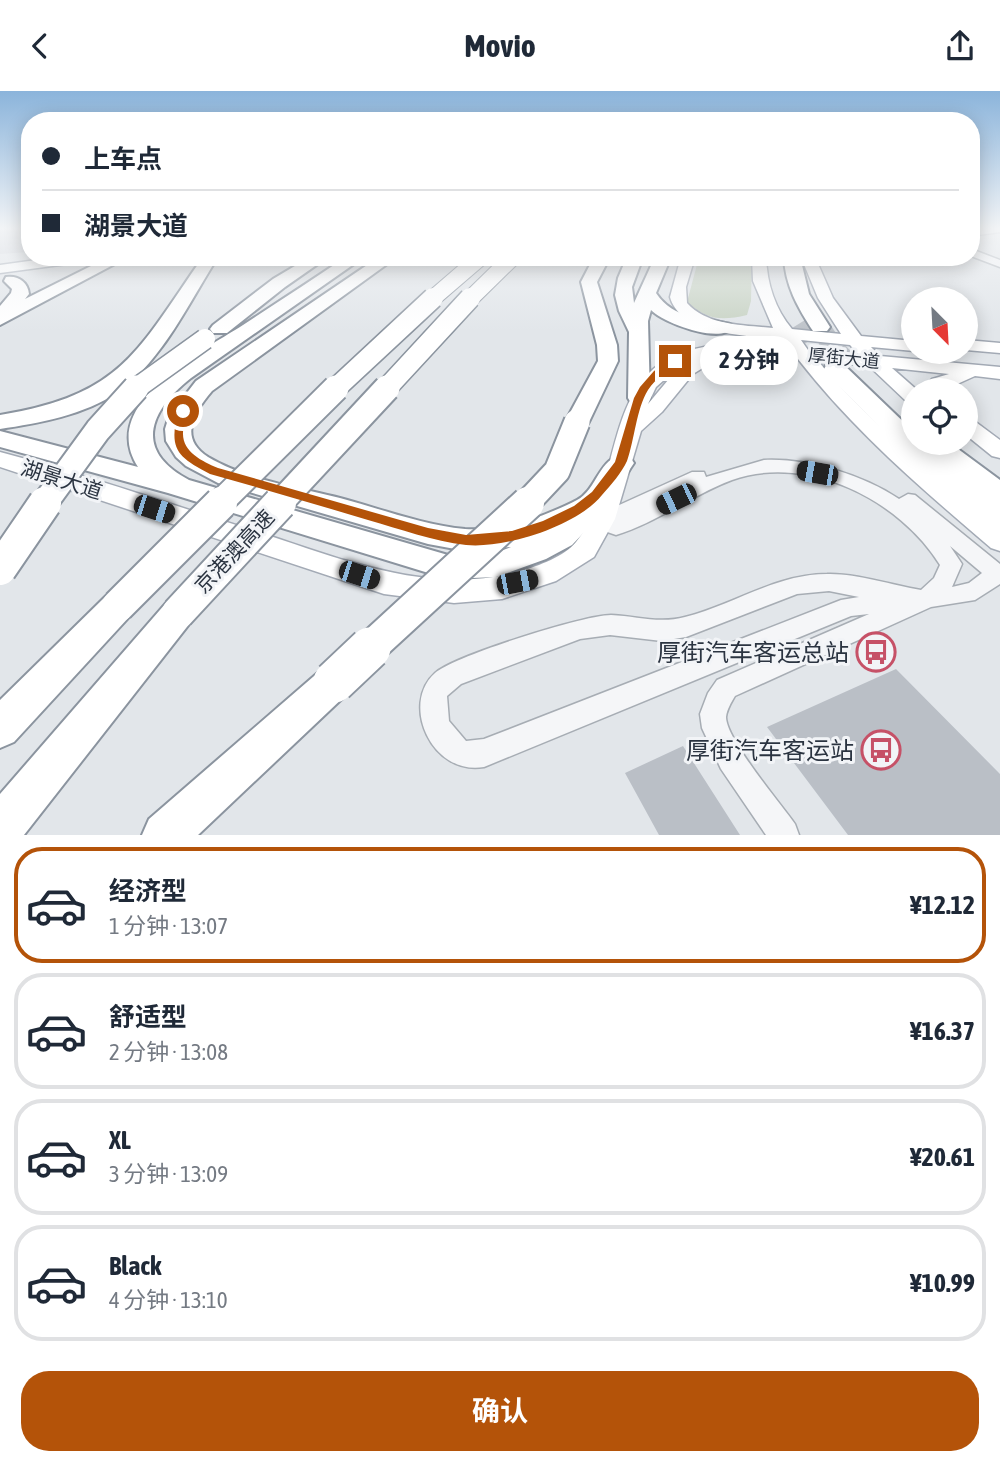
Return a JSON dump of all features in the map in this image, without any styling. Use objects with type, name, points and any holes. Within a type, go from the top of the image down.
[{"type":"highway","points":[[0,318],[103,266]]},
{"type":"highway","points":[[0,422],[64,408],[99,394],[120,380],[149,346],[205,266]]},
{"type":"highway","points":[[0,569],[90,442],[122,403],[159,371],[306,266]]},
{"type":"highway","points":[[179,487],[161,479],[150,470],[141,448],[147,414],[162,392],[193,367],[344,266]]},
{"type":"highway","points":[[377,266],[204,386],[188,403],[180,418],[178,434],[186,453],[202,466],[228,477],[428,533],[466,540],[489,540],[530,531],[578,509],[596,495]]},
{"type":"highway","name":"京港澳高速","points":[[0,728],[319,406],[470,266]]},
{"type":"highway","name":"京港澳高速","points":[[0,829],[178,613],[462,306],[504,266]]},
{"type":"highway","points":[[165,835],[545,487],[556,471],[608,361],[607,345],[589,282],[597,266]]},
{"type":"highway","points":[[631,266],[622,290],[624,305],[638,331]]},
{"type":"highway","points":[[639,398],[638,331],[647,293],[659,266]]},
{"type":"highway","points":[[777,266],[792,330]]},
{"type":"highway","points":[[793,266],[804,301],[820,327]]},
{"type":"highway","points":[[0,318],[20,294],[20,287],[4,276]]},
{"type":"highway","points":[[647,293],[660,311],[678,321],[723,328]]},
{"type":"highway","points":[[855,367],[901,411]]},
{"type":"highway","points":[[855,367],[940,473],[1000,519]]},
{"type":"highway","points":[[0,439],[179,487],[448,567],[496,565],[536,551],[571,528],[621,463]]},
{"type":"highway","points":[[950,455],[1000,494]]},
{"type":"main road","points":[[4,276],[32,278],[46,270],[26,267],[32,266]]},
{"type":"main road","points":[[685,266],[675,291],[679,305],[695,316],[723,328],[792,330],[857,341]]},
{"type":"main road","points":[[759,266],[760,281],[767,305],[792,330],[801,353],[837,396]]},
{"type":"main road","points":[[810,266],[834,312],[857,341],[855,367],[901,391]]},
{"type":"main road","points":[[723,328],[758,320],[763,316],[767,305]]},
{"type":"main road","points":[[834,312],[873,331],[901,336]]},
{"type":"main road","name":"厚街大道","points":[[857,341],[901,345]]},
{"type":"main road","points":[[978,346],[1000,348]]},
{"type":"main road","name":"湖景大道","points":[[0,459],[408,588],[463,592],[538,578],[583,553],[597,533],[621,463],[639,398],[657,373],[686,356],[725,348],[771,350]]},
{"type":"main road","name":"厚街大道","points":[[771,350],[801,353],[855,367],[991,372]]},
{"type":"main road","points":[[978,352],[1000,354]]},
{"type":"main road","points":[[630,430],[655,408],[685,370],[722,357],[741,356],[781,363],[819,381],[910,467],[1000,541]]},
{"type":"main road","points":[[949,378],[955,375],[991,372]]},
{"type":"main road","points":[[978,434],[1000,451]]},
{"type":"main road","points":[[978,451],[1000,468]]},
{"type":"street","points":[[600,522],[732,462],[759,458],[786,459],[850,472],[883,485],[935,520],[999,574],[975,591],[925,600],[849,607],[484,753],[465,755],[446,744],[438,726],[433,698],[444,680],[460,671],[580,629],[610,625],[662,631],[686,627],[795,585],[829,582],[925,600]]},
{"type":"street","points":[[600,522],[616,528],[722,479],[763,466],[849,480],[878,493],[898,507],[943,548],[951,564],[949,575],[942,588],[925,600],[726,688],[717,702],[713,720],[722,744],[784,835]]},
{"type":"green space","points":[[697,266],[752,266],[751,301],[747,315],[729,318],[708,316],[687,302]]},
{"type":"building","name":"厚街汽车客运站","points":[[896,669],[1000,774],[1000,835],[848,835],[767,727]]},
{"type":"building","points":[[683,746],[740,835],[659,835],[625,773]]},
{"type":"tunnel","points":[[797,325],[809,344],[835,369]]},
{"type":"tunnel","points":[[820,327],[833,347],[857,372]]},
{"type":"place","name":"厚街汽车客运总站","points":[[876,652]]},
{"type":"place","name":"厚街汽车客运站","points":[[881,750]]},
{"type":"route","points":[[183,411],[178,434],[181,447],[192,460],[228,477],[428,533],[466,540],[489,540],[513,536],[547,524],[578,509],[596,495],[621,463],[639,398],[649,380],[675,361]]}]
